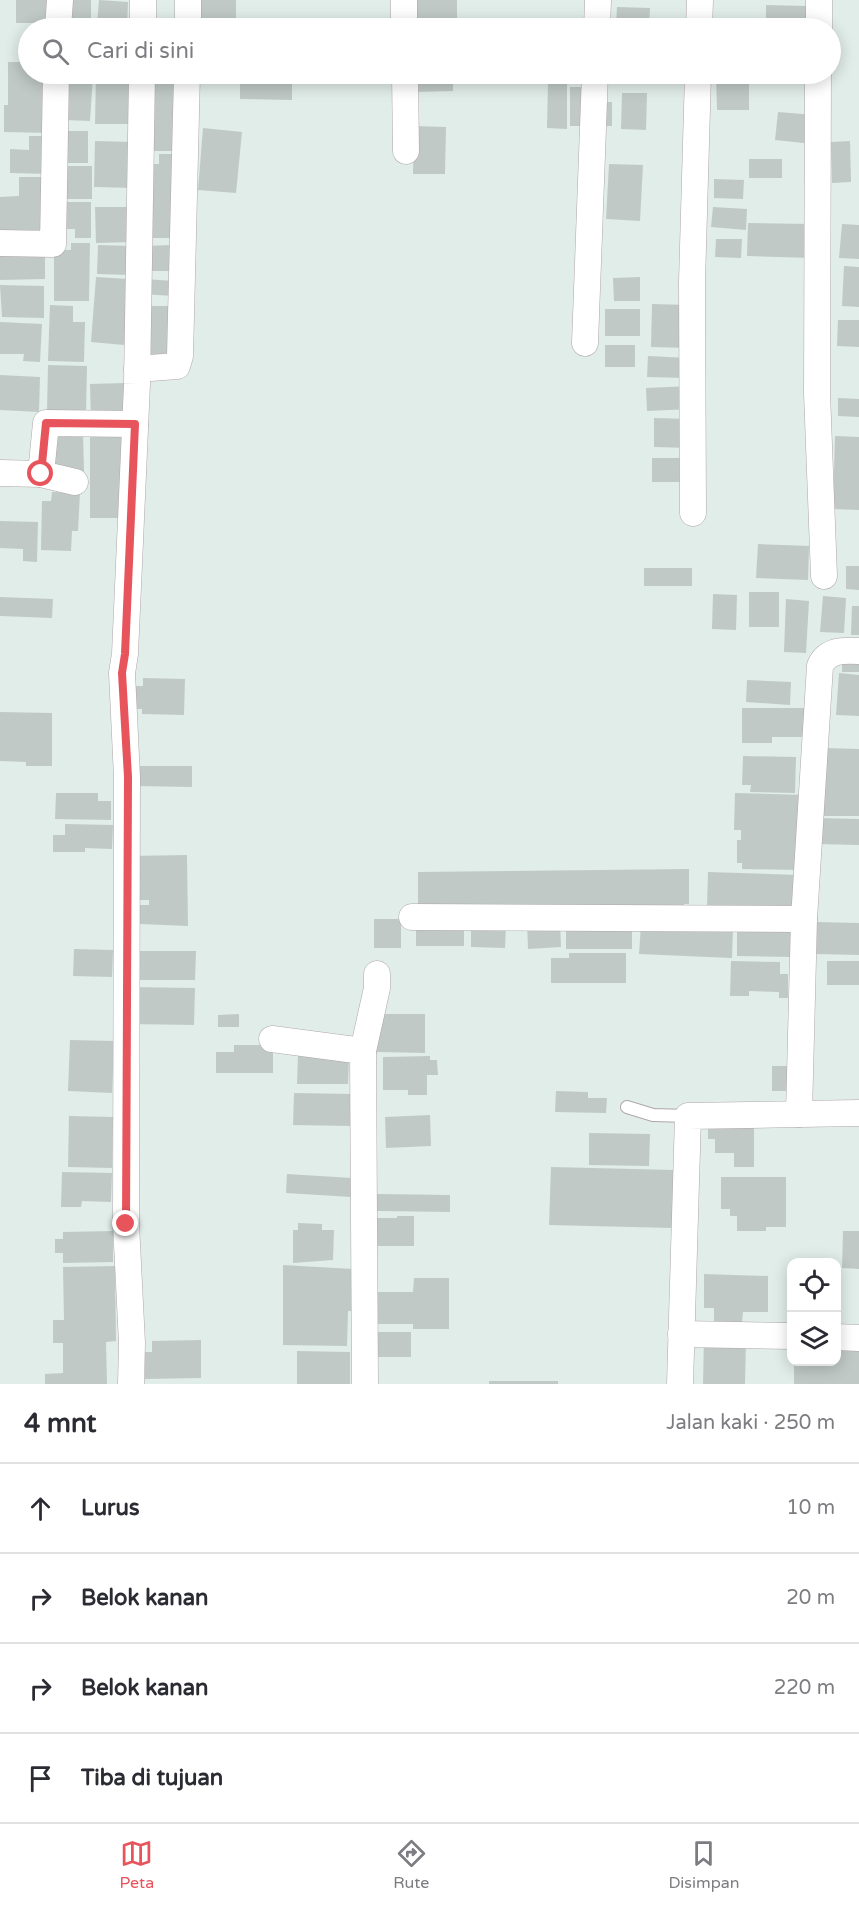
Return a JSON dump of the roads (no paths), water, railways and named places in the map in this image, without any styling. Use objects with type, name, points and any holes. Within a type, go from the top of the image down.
[{"type":"street","points":[[59,18],[60,0]]},
{"type":"street","points":[[143,0],[143,18]]},
{"type":"street","points":[[188,0],[188,18]]},
{"type":"street","points":[[404,0],[404,18]]},
{"type":"street","points":[[597,18],[598,0]]},
{"type":"street","points":[[699,18],[700,0]]},
{"type":"street","points":[[819,0],[819,18]]},
{"type":"street","points":[[0,243],[53,244],[57,84]]},
{"type":"street","points":[[130,1384],[132,1342],[126,1224],[128,777],[122,673],[125,654],[137,369],[142,84]]},
{"type":"street","points":[[137,369],[177,366],[180,356],[187,84]]},
{"type":"street","points":[[405,84],[406,151]]},
{"type":"street","points":[[585,343],[595,84]]},
{"type":"street","points":[[693,513],[692,282],[698,84]]},
{"type":"street","points":[[818,84],[817,393],[824,576]]},
{"type":"street","points":[[41,474],[46,423],[135,424]]},
{"type":"street","points":[[0,473],[41,474],[75,482]]},
{"type":"street","points":[[799,1114],[804,918],[820,666],[823,659],[840,650],[859,651]]},
{"type":"street","points":[[412,917],[804,918]]},
{"type":"street","points":[[365,1384],[363,1051],[377,988],[377,974]]},
{"type":"street","points":[[272,1039],[363,1051]]},
{"type":"street","points":[[680,1384],[688,1116],[859,1113]]},
{"type":"street","points":[[681,1334],[787,1336]]},
{"type":"street","points":[[841,1337],[859,1338]]},
{"type":"lane","points":[[627,1107],[653,1115],[688,1116]]}]
